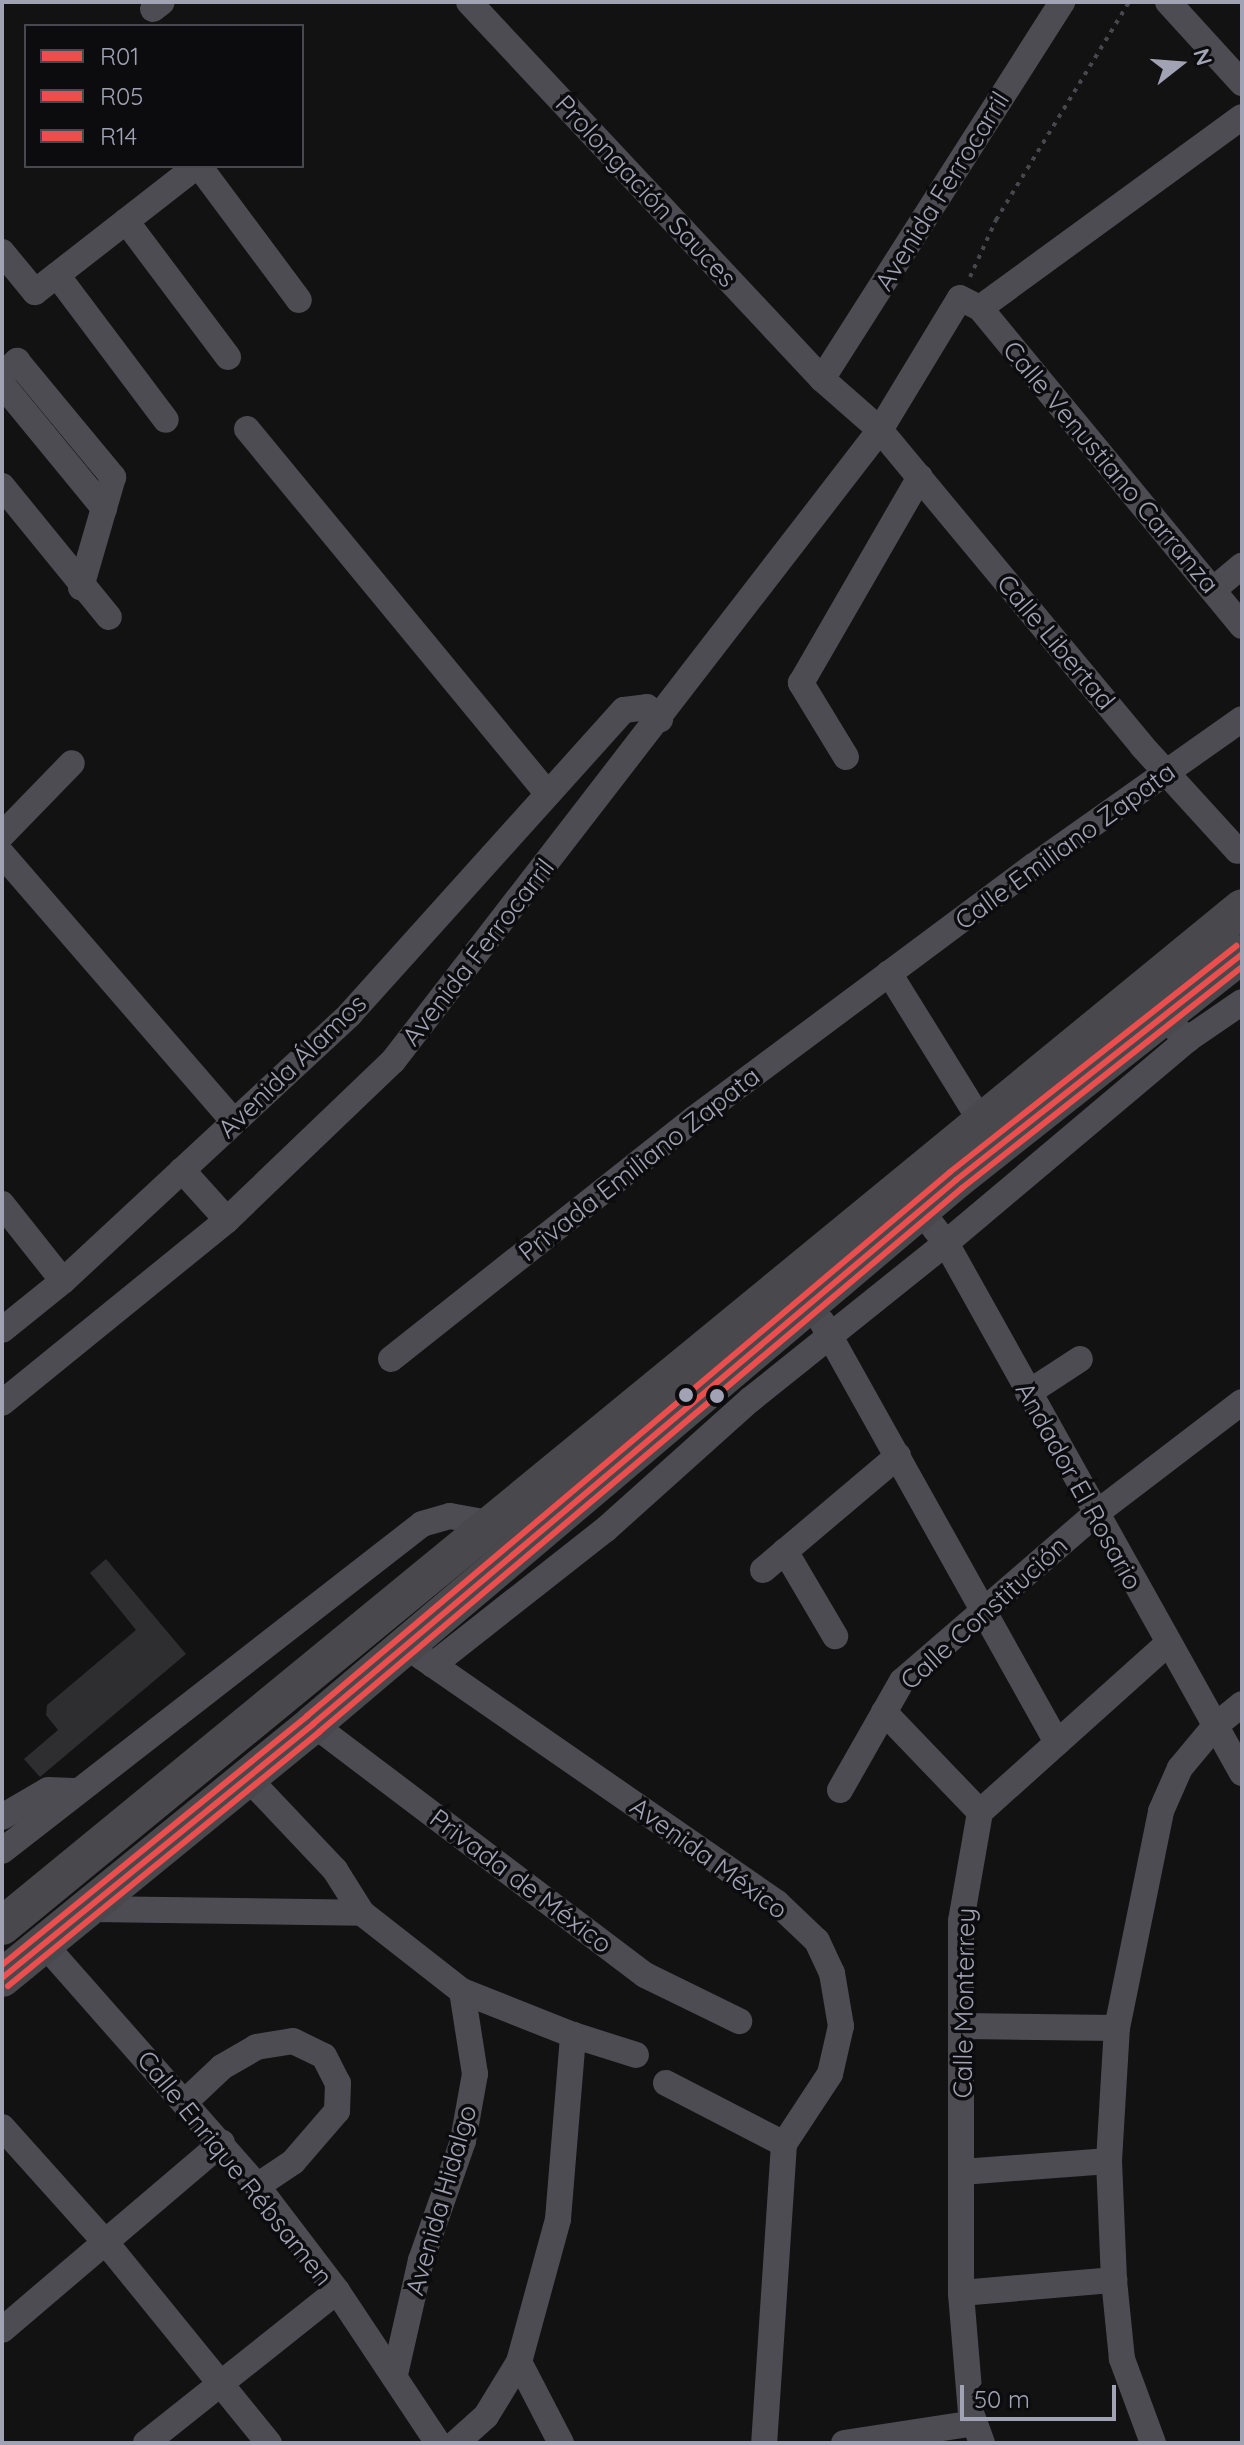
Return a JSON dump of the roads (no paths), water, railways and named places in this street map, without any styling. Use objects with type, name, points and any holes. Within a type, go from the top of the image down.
[{"type":"highway","points":[[2,1926],[1242,908]]},
{"type":"highway","points":[[2,1978],[91,1909],[313,1724],[419,1655],[821,1320],[921,1211],[1175,1028],[1242,954]]},
{"type":"street","name":"Prolongación Sauces","points":[[469,2],[822,379],[880,430]]},
{"type":"street","name":"Avenida Ferrocarril","points":[[822,379],[1062,2]]},
{"type":"street","points":[[1168,2],[1242,83]]},
{"type":"street","points":[[970,303],[1242,117]]},
{"type":"street","points":[[2,252],[35,292],[195,168]]},
{"type":"street","points":[[200,168],[299,300]]},
{"type":"street","points":[[126,221],[228,357]]},
{"type":"street","points":[[57,275],[166,420]]},
{"type":"street","name":"Avenida Ferrocarril","points":[[2,1403],[227,1220],[393,1061],[660,719],[880,430],[970,303]]},
{"type":"street","name":"Calle Venustiano Carranza","points":[[970,303],[1242,626]]},
{"type":"street","points":[[2,375],[17,361],[113,477],[81,587]]},
{"type":"street","points":[[2,384],[104,508]]},
{"type":"street","points":[[247,429],[554,786]]},
{"type":"street","name":"Calle Libertad","points":[[880,430],[1167,773],[1238,851]]},
{"type":"street","points":[[846,757],[801,683],[920,477]]},
{"type":"street","points":[[5,498],[109,617]]},
{"type":"street","points":[[1213,590],[1242,566]]},
{"type":"street","name":"Avenida Álamos","points":[[2,1330],[63,1281],[350,1014],[624,710],[647,707],[660,719]]},
{"type":"street","name":"Calle Emiliano Zapata","points":[[889,973],[1242,719]]},
{"type":"street","points":[[2,835],[72,763]]},
{"type":"street","points":[[2,854],[234,1122]]},
{"type":"street","points":[[889,973],[982,1123]]},
{"type":"street","name":"Privada Emiliano Zapata","points":[[391,1359],[694,1119],[889,973]]},
{"type":"street","points":[[1057,1743],[986,1610],[821,1320],[946,1243],[1175,1028],[1242,1002]]},
{"type":"street","points":[[182,1170],[227,1220]]},
{"type":"street","points":[[2,1204],[63,1281]]},
{"type":"street","name":"Andador El Rosario","points":[[921,1211],[946,1243],[1094,1515],[1242,1773]]},
{"type":"street","points":[[1028,1393],[1080,1359]]},
{"type":"street","name":"Calle Constitución","points":[[840,1790],[902,1681],[1094,1515],[1242,1402]]},
{"type":"street","points":[[763,1570],[898,1456]]},
{"type":"street","points":[[2,1851],[74,1791],[422,1524],[450,1516],[494,1524]]},
{"type":"street","points":[[785,1551],[835,1636]]},
{"type":"street","points":[[884,1712],[980,1812],[1167,1644]]},
{"type":"street","name":"Avenida México","points":[[419,1655],[777,1903],[817,1941],[832,1973],[841,2026],[830,2074],[784,2144],[764,2443]]},
{"type":"street","points":[[1153,2443],[1122,2359],[1114,2280],[1109,2161],[1117,2028],[1161,1811],[1180,1768],[1215,1726],[1242,1704]]},
{"type":"street","name":"Privada de México","points":[[313,1724],[645,1975],[739,2021]]},
{"type":"street","points":[[248,1778],[335,1870],[362,1913],[462,1991],[573,2035],[636,2055]]},
{"type":"street","points":[[2,1817],[48,1790],[74,1791]]},
{"type":"street","name":"Calle Monterrey","points":[[978,2433],[961,2293],[961,1921],[980,1812]]},
{"type":"street","points":[[91,1909],[362,1913]]},
{"type":"street","name":"Calle Enrique Rébsamen","points":[[44,1944],[257,2186],[337,2291],[438,2443]]},
{"type":"street","name":"Avenida Hidalgo","points":[[395,2374],[421,2260],[463,2141],[475,2074],[462,1991]]},
{"type":"street","points":[[963,2026],[1117,2028]]},
{"type":"street","points":[[456,2443],[486,2416],[519,2362],[558,2219],[573,2035]]},
{"type":"street","points":[[185,2102],[222,2067],[256,2047],[293,2041],[324,2056],[338,2083],[337,2111],[293,2162],[257,2186]]},
{"type":"street","points":[[666,2083],[784,2144]]},
{"type":"street","points":[[2,2127],[107,2244],[269,2443]]},
{"type":"street","points":[[2,2330],[107,2244],[222,2143]]},
{"type":"street","points":[[962,2172],[1109,2161]]},
{"type":"street","points":[[961,2293],[1114,2280]]},
{"type":"street","points":[[146,2443],[337,2291]]},
{"type":"street","points":[[519,2362],[561,2443]]},
{"type":"street","points":[[844,2443],[978,2433]]}]
